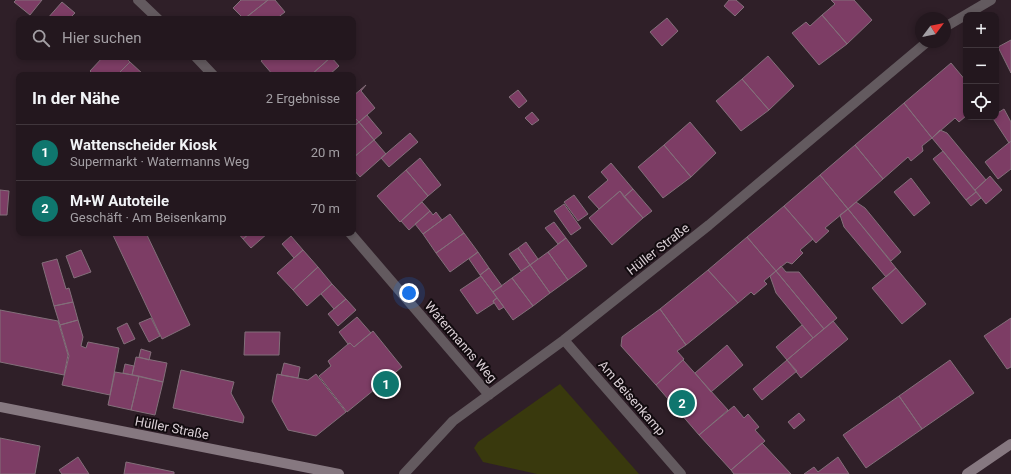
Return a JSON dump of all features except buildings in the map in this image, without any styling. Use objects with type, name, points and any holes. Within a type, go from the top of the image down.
[{"type":"street","points":[[138,0],[155,16]]},
{"type":"street","points":[[951,23],[991,0]]},
{"type":"street","name":"Hüller Straße","points":[[404,474],[453,421],[564,340],[709,225],[920,48]]},
{"type":"street","points":[[199,60],[211,72]]},
{"type":"street","name":"Watermanns Weg","points":[[353,236],[489,395]]},
{"type":"street","name":"Am Beisenkamp","points":[[564,340],[681,474]]},
{"type":"street","name":"Hüller Straße","points":[[0,407],[339,474]]},
{"type":"street","points":[[967,474],[1011,444]]},
{"type":"shaded area","points":[[560,384],[639,474],[537,474],[483,462],[474,448],[478,442]]},
{"type":"place","name":"Wattenscheider Kiosk","points":[[386,384]]},
{"type":"place","name":"M+W Autoteile","points":[[682,403]]}]
